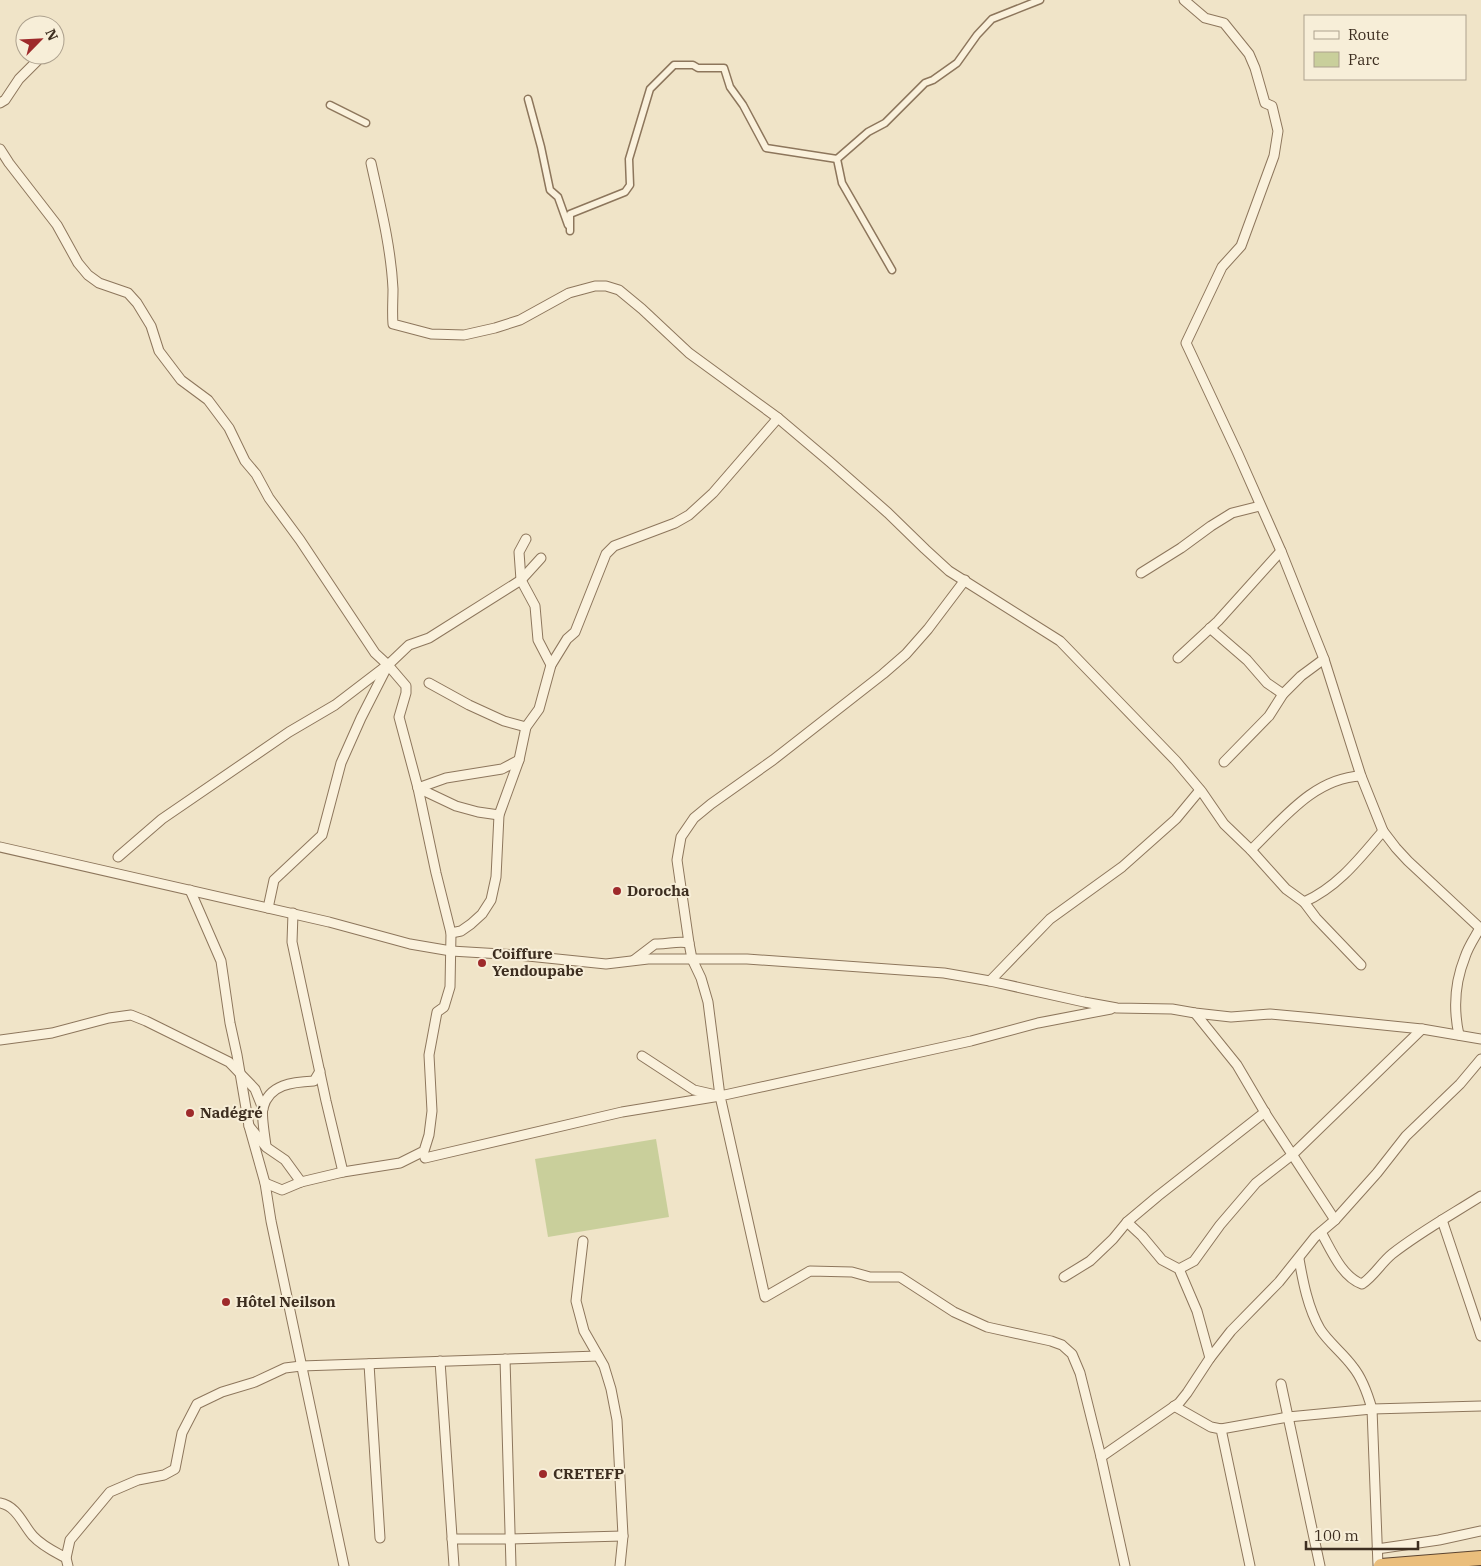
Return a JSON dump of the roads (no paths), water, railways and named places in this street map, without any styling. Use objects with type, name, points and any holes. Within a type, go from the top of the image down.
[{"type":"highway","points":[[1380,1566],[1455,1563],[1481,1558]]},
{"type":"street","points":[[528,99],[550,190],[558,197],[570,231],[570,214],[625,192],[630,185],[630,159],[650,89],[674,65],[693,64],[698,68],[724,68],[730,87],[743,105],[766,148],[837,159],[868,132],[885,123],[925,83],[933,80],[957,63],[977,35],[992,19],[1040,0]]},
{"type":"street","points":[[1184,0],[1205,18],[1224,23],[1249,54],[1265,103],[1272,106],[1278,131],[1274,156],[1241,246],[1222,267],[1186,343],[1260,506],[1270,523],[1324,659],[1361,776],[1382,831],[1408,861],[1480,929],[1465,956],[1455,994],[1455,1018],[1459,1035]]},
{"type":"street","points":[[0,103],[5,100],[19,79],[32,65]]},
{"type":"street","points":[[330,105],[366,123]]},
{"type":"street","points":[[0,150],[57,225],[88,276],[99,283],[128,293],[137,303],[151,326],[159,351],[181,380],[208,400],[214,407],[229,428],[246,461],[256,474],[269,498],[300,540],[375,653],[406,686],[406,693],[399,717],[418,788],[451,933],[450,987],[444,1007],[437,1012],[429,1055],[432,1111],[429,1135],[424,1151],[400,1164],[343,1172],[301,1182],[282,1190],[265,1183]]},
{"type":"street","points":[[837,159],[842,183],[892,270]]},
{"type":"street","points":[[371,163],[386,235],[391,271],[393,324],[431,334],[464,335],[520,320],[569,293],[595,286],[606,286],[619,290],[689,353],[778,418],[888,513],[943,565],[1060,641],[1176,761],[1200,790],[1224,824],[1251,850],[1286,889],[1304,902],[1316,918],[1361,965]]},
{"type":"street","points":[[451,933],[471,924],[482,914],[491,900],[496,877],[499,814],[518,760],[526,727],[539,709],[551,665],[567,639],[575,632],[606,554],[614,546],[675,523],[689,515],[713,493],[778,418]]},
{"type":"street","points":[[1141,573],[1232,513],[1260,506]]},
{"type":"street","points":[[526,539],[519,552],[521,580],[535,606],[538,640],[551,665]]},
{"type":"street","points":[[1178,658],[1210,628],[1281,551]]},
{"type":"street","points":[[118,857],[162,819],[289,732],[335,705],[388,665],[409,645],[429,638],[521,580],[541,558]]},
{"type":"street","points":[[965,580],[928,630],[906,654],[774,760],[694,818],[681,837],[677,860],[688,943],[708,1002],[720,1096],[765,1297],[810,1270],[852,1272],[870,1277],[900,1278],[954,1312],[987,1327],[1051,1341],[1062,1346],[1072,1354],[1080,1373],[1125,1566]]},
{"type":"street","points":[[1210,628],[1247,660],[1267,683],[1283,694]]},
{"type":"street","points":[[1224,762],[1269,716],[1283,694],[1301,676],[1324,659]]},
{"type":"street","points":[[268,908],[274,880],[322,835],[341,763],[388,665]]},
{"type":"street","points":[[430,683],[504,721],[526,727]]},
{"type":"street","points":[[418,788],[446,778],[502,769],[518,760]]},
{"type":"street","points":[[1251,850],[1308,795],[1339,780],[1361,776]]},
{"type":"street","points":[[418,788],[456,806],[478,812],[499,814]]},
{"type":"street","points":[[990,981],[1050,919],[1122,867],[1176,820],[1200,790]]},
{"type":"street","points":[[1304,902],[1336,882],[1356,864],[1382,831]]},
{"type":"street","points":[[0,847],[293,913],[410,944],[451,951],[518,955],[606,964],[634,960],[747,959],[944,974],[990,981],[1117,1008],[1172,1009],[1231,1017],[1270,1014],[1422,1029],[1481,1039]]},
{"type":"street","points":[[190,890],[221,961],[249,1126],[265,1183],[271,1222],[344,1566]]},
{"type":"street","points":[[293,913],[292,942],[343,1172]]},
{"type":"street","points":[[634,960],[655,944],[664,945],[679,941],[688,943]]},
{"type":"street","points":[[425,1158],[622,1112],[720,1096],[971,1041],[1038,1023],[1117,1008]]},
{"type":"street","points":[[1195,1013],[1238,1065],[1265,1112],[1335,1220]]},
{"type":"street","points":[[0,1040],[52,1033],[108,1018],[130,1016],[146,1021],[229,1062],[255,1089],[263,1109],[266,1147]]},
{"type":"street","points":[[1179,1269],[1194,1261],[1220,1225],[1256,1183],[1292,1155],[1422,1029]]},
{"type":"street","points":[[642,1056],[694,1090],[720,1096]]},
{"type":"street","points":[[1101,1457],[1174,1406],[1187,1393],[1210,1358],[1231,1332],[1261,1302],[1299,1259],[1315,1237],[1335,1220],[1377,1173],[1406,1136],[1460,1084],[1481,1060]]},
{"type":"street","points":[[263,1109],[270,1094],[284,1084],[314,1081],[320,1071]]},
{"type":"street","points":[[1064,1277],[1090,1261],[1113,1239],[1127,1222],[1265,1112]]},
{"type":"street","points":[[249,1126],[266,1147],[285,1160],[301,1182]]},
{"type":"street","points":[[1321,1232],[1340,1264],[1353,1281],[1362,1284],[1369,1280],[1390,1256],[1416,1236],[1481,1196]]},
{"type":"street","points":[[1442,1220],[1481,1336]]},
{"type":"street","points":[[1127,1222],[1142,1236],[1162,1260],[1179,1269],[1197,1311],[1210,1358]]},
{"type":"street","points":[[583,1241],[576,1301],[584,1331],[604,1366],[617,1420],[623,1536],[620,1566]]},
{"type":"street","points":[[1299,1259],[1312,1313],[1321,1330],[1353,1367],[1363,1385],[1372,1409],[1380,1566]]},
{"type":"street","points":[[0,1503],[18,1514],[34,1537],[67,1562],[70,1540],[110,1492],[138,1480],[164,1475],[175,1469],[182,1433],[197,1404],[222,1392],[255,1382],[286,1368],[301,1366],[598,1356]]},
{"type":"street","points":[[505,1359],[511,1566]]},
{"type":"street","points":[[440,1361],[454,1566]]},
{"type":"street","points":[[369,1364],[380,1538]]},
{"type":"street","points":[[1280,1384],[1320,1566]]},
{"type":"street","points":[[1174,1406],[1211,1427],[1221,1430],[1288,1417],[1372,1409],[1481,1406]]},
{"type":"street","points":[[1221,1430],[1250,1566]]},
{"type":"street","points":[[1378,1549],[1439,1540],[1481,1531]]},
{"type":"street","points":[[452,1539],[623,1536]]},
{"type":"place","name":"Dorocha","points":[[617,891]]},
{"type":"place","name":"Coiffure Yendoupabe","points":[[482,963]]},
{"type":"place","name":"Nadégré","points":[[190,1113]]},
{"type":"place","name":"Hôtel Neilson","points":[[226,1302]]},
{"type":"place","name":"CRETEFP","points":[[543,1474]]}]
